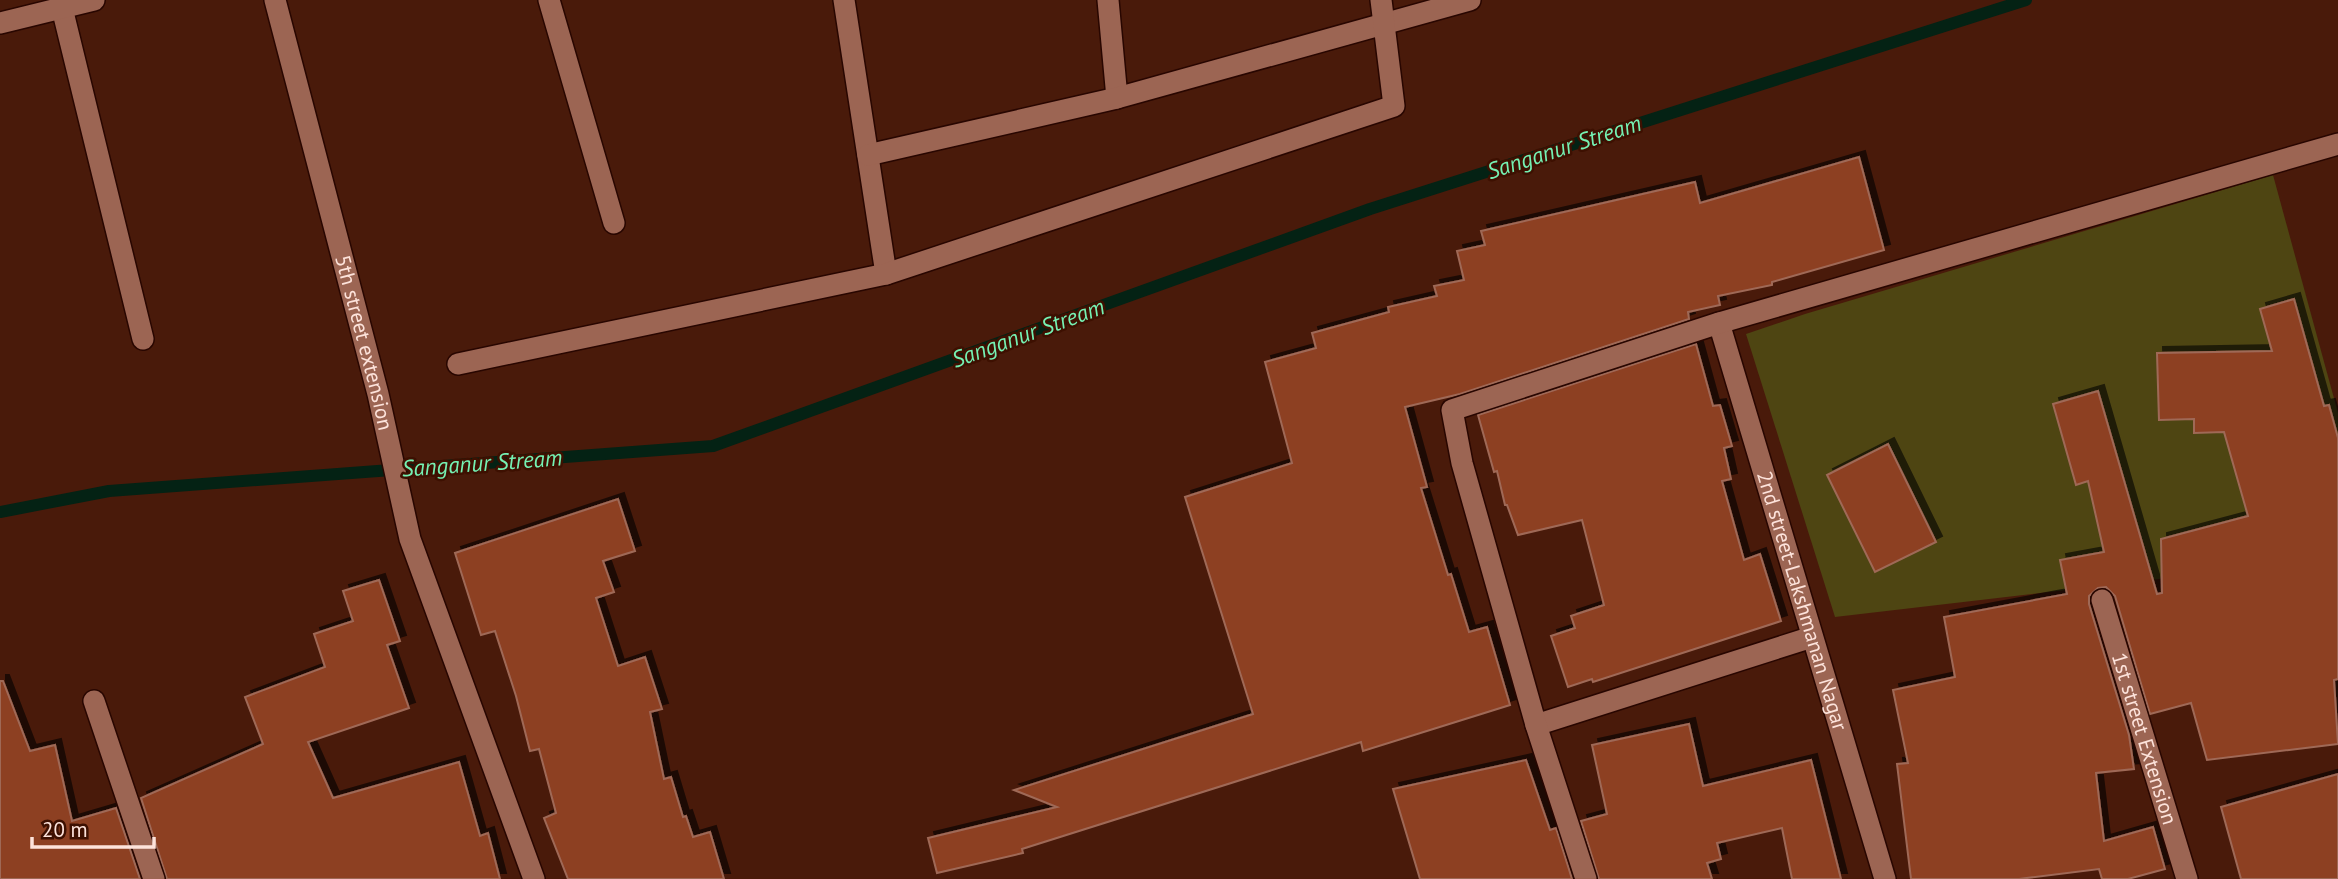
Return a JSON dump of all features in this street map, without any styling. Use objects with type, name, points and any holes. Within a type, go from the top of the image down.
[{"type":"street","points":[[0,23],[94,0]]},
{"type":"street","name":"5th street extension","points":[[275,0],[378,394],[406,526],[534,879]]},
{"type":"street","points":[[550,0],[614,223]]},
{"type":"street","points":[[844,0],[886,274]]},
{"type":"street","points":[[1108,0],[1117,97]]},
{"type":"street","points":[[458,364],[886,274],[1394,106],[1381,0]]},
{"type":"street","points":[[868,155],[1117,97],[1470,0]]},
{"type":"street","points":[[62,8],[143,339]]},
{"type":"street","points":[[1586,879],[1536,725],[1462,463],[1452,410],[1719,323],[2338,144]]},
{"type":"street","name":"2nd street-Lakshmanan Nagar","points":[[1719,323],[1885,879]]},
{"type":"street","name":"1st street Extension","points":[[2102,600],[2187,879]]},
{"type":"street","points":[[1536,725],[1812,637]]},
{"type":"street","points":[[94,701],[154,879]]},
{"type":"shaded area","points":[[2273,175],[2338,413],[2338,558],[1835,617],[1746,334],[1805,314]]},
{"type":"building","points":[[1859,157],[1884,250],[1772,282],[1772,285],[1718,296],[1720,305],[1688,312],[1689,319],[1460,394],[1405,407],[1427,487],[1421,488],[1448,575],[1451,574],[1469,632],[1487,627],[1510,705],[1363,751],[1361,742],[1022,849],[1023,853],[937,873],[928,838],[1057,807],[1014,790],[1253,714],[1185,497],[1292,463],[1265,362],[1316,348],[1312,333],[1389,312],[1388,307],[1437,296],[1434,286],[1464,280],[1457,251],[1485,245],[1481,231],[1695,182],[1700,203]]},
{"type":"building","points":[[2294,299],[2324,406],[2329,405],[2338,438],[2338,679],[2334,680],[2338,744],[2207,760],[2191,703],[2150,714],[2115,596],[2106,587],[2098,588],[2089,596],[2089,604],[2129,735],[2134,769],[2096,773],[2104,841],[2153,827],[2165,869],[2128,879],[2102,879],[2099,869],[2019,879],[1911,879],[1897,764],[1908,763],[1893,690],[1955,677],[1944,617],[2067,594],[2060,560],[2104,552],[2088,481],[2076,485],[2053,404],[2098,391],[2157,594],[2162,593],[2161,539],[2248,516],[2224,432],[2194,433],[2194,419],[2159,420],[2157,353],[2272,351],[2260,309]]},
{"type":"building","points":[[1696,344],[1713,406],[1720,405],[1732,446],[1724,448],[1731,479],[1722,481],[1744,560],[1760,554],[1781,621],[1593,682],[1592,679],[1568,687],[1551,636],[1575,628],[1571,616],[1604,605],[1582,520],[1518,535],[1505,505],[1497,471],[1494,472],[1478,415]]},
{"type":"building","points":[[1888,444],[1936,542],[1875,572],[1827,475]]},
{"type":"building","points":[[618,499],[635,551],[603,561],[614,592],[596,598],[618,666],[645,657],[662,709],[650,712],[664,779],[671,777],[683,817],[686,816],[693,837],[710,832],[724,879],[568,879],[544,818],[556,813],[539,749],[530,751],[495,631],[481,635],[455,553]]},
{"type":"building","points":[[379,580],[400,641],[387,645],[409,708],[308,742],[333,798],[459,762],[480,836],[488,833],[500,879],[167,879],[141,798],[263,744],[245,697],[325,667],[314,634],[353,621],[343,591]]},
{"type":"building","points":[[0,681],[3,681],[30,751],[55,745],[72,821],[116,808],[140,879],[0,879]]},
{"type":"building","points":[[1689,724],[1703,786],[1811,760],[1841,879],[1792,879],[1782,828],[1717,843],[1721,859],[1707,863],[1712,879],[1599,879],[1581,821],[1607,814],[1592,745]]},
{"type":"building","points":[[1526,760],[1550,830],[1556,828],[1572,879],[1420,879],[1393,789]]},
{"type":"building","points":[[2338,774],[2338,879],[2241,879],[2221,807]]},
{"type":"waterway","name":"Sanganur Stream","points":[[0,512],[109,491],[713,446],[1370,209],[2026,0]]}]
